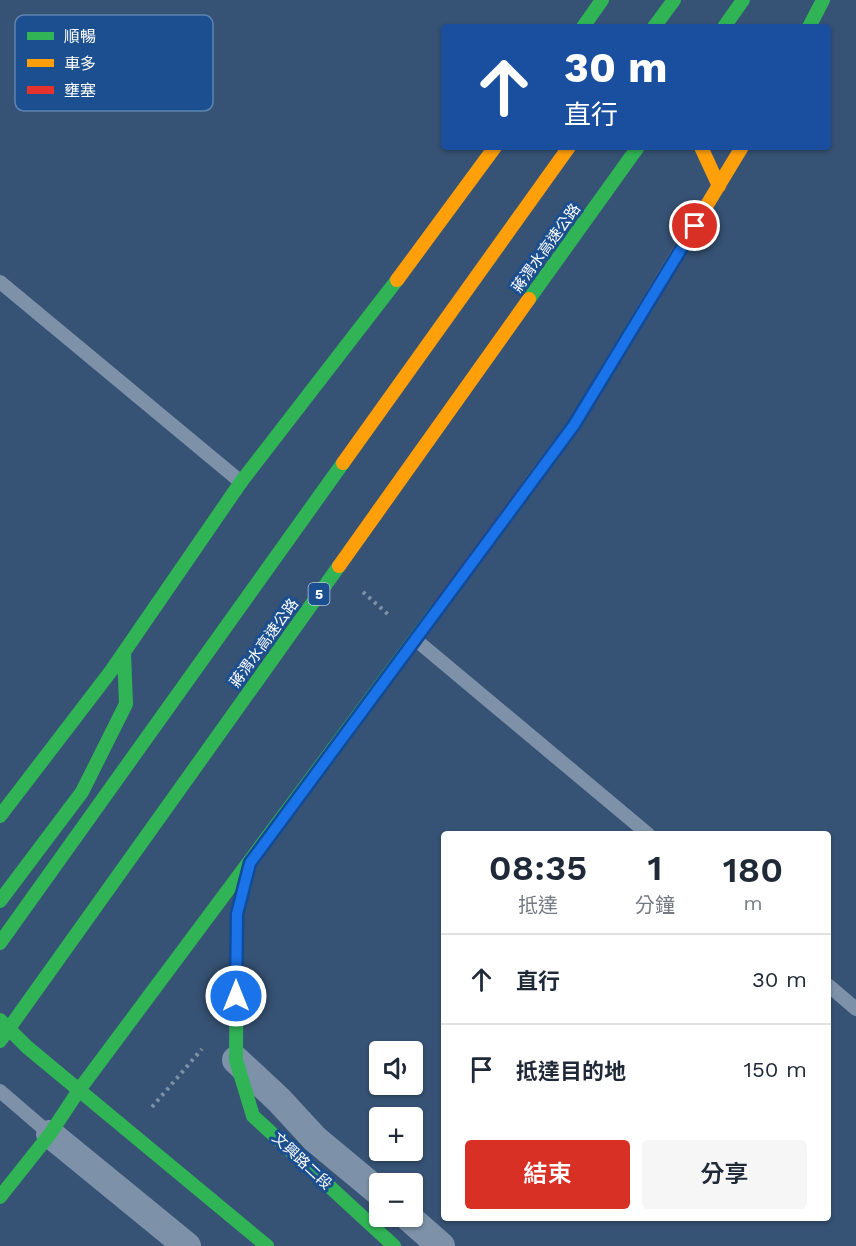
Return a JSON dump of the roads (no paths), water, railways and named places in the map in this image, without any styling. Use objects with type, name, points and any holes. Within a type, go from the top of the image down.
[{"type":"main road","points":[[585,24],[602,0]]},
{"type":"main road","points":[[656,24],[674,0]]},
{"type":"main road","points":[[726,24],[743,0]]},
{"type":"main road","points":[[811,24],[823,0]]},
{"type":"main road","points":[[0,816],[111,671],[241,482],[375,310],[493,150]]},
{"type":"main road","points":[[0,943],[567,150]]},
{"type":"main road","name":"蔣渭水高速公路","points":[[0,1041],[636,150]]},
{"type":"main road","points":[[702,150],[719,186]]},
{"type":"main road","points":[[0,1197],[50,1134],[80,1090],[574,425],[740,150]]},
{"type":"main road","points":[[0,901],[82,792],[126,704],[124,652]]},
{"type":"main road","name":"文興路二段","points":[[250,863],[237,914],[236,1049],[253,1116],[394,1246]]},
{"type":"main road","points":[[0,1020],[27,1047],[267,1246]]},
{"type":"street","name":"文興路二段","points":[[236,1049],[315,1139],[369,1184]]},
{"type":"street","points":[[50,1134],[187,1246]]},
{"type":"street","points":[[419,1227],[441,1246]]},
{"type":"lane","points":[[0,282],[241,482]]},
{"type":"lane","points":[[416,640],[644,831]]},
{"type":"lane","points":[[831,988],[856,1009]]},
{"type":"lane","points":[[0,1092],[50,1134]]}]
